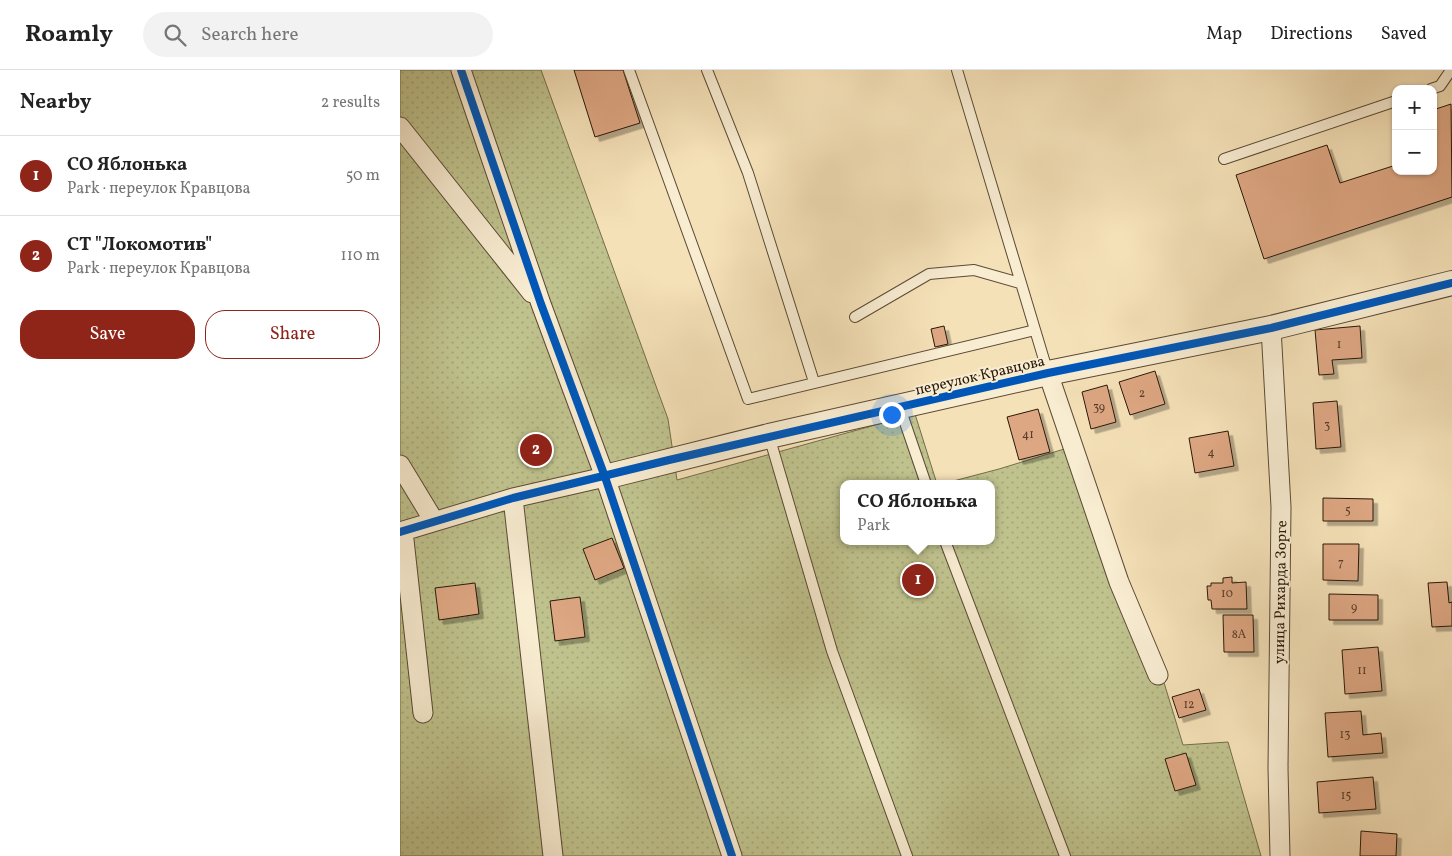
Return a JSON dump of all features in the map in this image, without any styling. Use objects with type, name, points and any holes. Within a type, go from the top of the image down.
[{"type":"street","points":[[461,70],[541,304],[605,477],[732,856]]},
{"type":"street","points":[[400,127],[541,304]]},
{"type":"street","name":"переулок Кравцова","points":[[402,531],[513,498],[768,436],[900,408],[1048,373],[1271,328],[1452,284]]},
{"type":"street","name":"улица Рихарда Зорге","points":[[1271,328],[1281,507],[1278,758],[1280,856]]},
{"type":"street","points":[[1048,373],[1119,582],[1158,675]]},
{"type":"street","points":[[400,465],[434,521]]},
{"type":"street","points":[[513,498],[553,856]]},
{"type":"street","points":[[402,531],[423,713]]},
{"type":"lane","points":[[629,70],[748,398],[1035,330]]},
{"type":"lane","points":[[707,70],[748,173],[814,382]]},
{"type":"lane","points":[[957,70],[1048,373]]},
{"type":"lane","points":[[1437,87],[1440,86],[1451,70]]},
{"type":"lane","points":[[1224,159],[1392,102]]},
{"type":"lane","points":[[855,317],[929,274],[974,270],[1020,282]]},
{"type":"lane","points":[[900,408],[925,480]]},
{"type":"lane","points":[[768,436],[832,651],[907,856]]},
{"type":"lane","points":[[947,545],[1065,856]]},
{"type":"green space","points":[[400,70],[541,70],[668,419],[677,480],[915,414],[936,480],[840,480],[840,545],[995,545],[995,480],[957,480],[1074,446],[1162,676],[1183,745],[1228,742],[1261,856],[400,856]]},
{"type":"building","points":[[574,70],[623,70],[640,123],[595,137]]},
{"type":"building","points":[[1451,104],[1452,197],[1264,259],[1236,175],[1327,145],[1340,183],[1392,166],[1392,175],[1437,175],[1437,109]]},
{"type":"building","points":[[944,326],[948,344],[935,347],[931,329]]},
{"type":"building","points":[[1360,326],[1362,358],[1332,360],[1334,374],[1319,375],[1315,330]]},
{"type":"building","points":[[1155,371],[1165,404],[1130,415],[1119,382]]},
{"type":"building","points":[[1107,385],[1116,422],[1091,429],[1082,392]]},
{"type":"building","points":[[1337,401],[1341,447],[1316,449],[1313,403]]},
{"type":"building","points":[[1038,409],[1050,452],[1019,460],[1007,417]]},
{"type":"building","points":[[1228,431],[1234,466],[1195,473],[1189,438]]},
{"type":"building","points":[[1323,498],[1373,499],[1373,521],[1323,521]]},
{"type":"building","points":[[612,538],[624,568],[595,580],[583,549]]},
{"type":"building","points":[[1323,544],[1359,544],[1358,581],[1323,580]]},
{"type":"building","points":[[1232,577],[1232,583],[1246,582],[1247,609],[1212,609],[1211,600],[1208,600],[1207,586],[1211,586],[1211,583],[1223,583],[1223,578]]},
{"type":"building","points":[[1447,582],[1449,603],[1452,602],[1452,626],[1432,627],[1428,583]]},
{"type":"building","points":[[475,583],[479,614],[439,620],[435,588]]},
{"type":"building","points":[[1329,594],[1378,595],[1378,620],[1329,620]]},
{"type":"building","points":[[580,597],[585,637],[555,641],[550,601]]},
{"type":"building","points":[[1223,615],[1253,615],[1254,652],[1224,652]]},
{"type":"building","points":[[1378,647],[1382,691],[1345,694],[1342,650]]},
{"type":"building","points":[[1199,689],[1206,710],[1179,718],[1172,697]]},
{"type":"building","points":[[1361,711],[1363,735],[1381,733],[1383,753],[1328,757],[1325,713]]},
{"type":"building","points":[[1186,753],[1196,785],[1175,791],[1165,759]]},
{"type":"building","points":[[1373,777],[1376,809],[1319,813],[1317,782]]},
{"type":"building","points":[[1361,831],[1397,834],[1396,856],[1360,856]]},
{"type":"cycle path","points":[[461,70],[541,304],[605,477],[732,856]]},
{"type":"cycle path","points":[[400,532],[513,498],[669,460],[1048,373],[1271,328],[1452,283]]},
{"type":"place","name":"СТ \"Локомотив\"","points":[[536,450]]},
{"type":"place","name":"СО Яблонька","points":[[918,580]]}]
